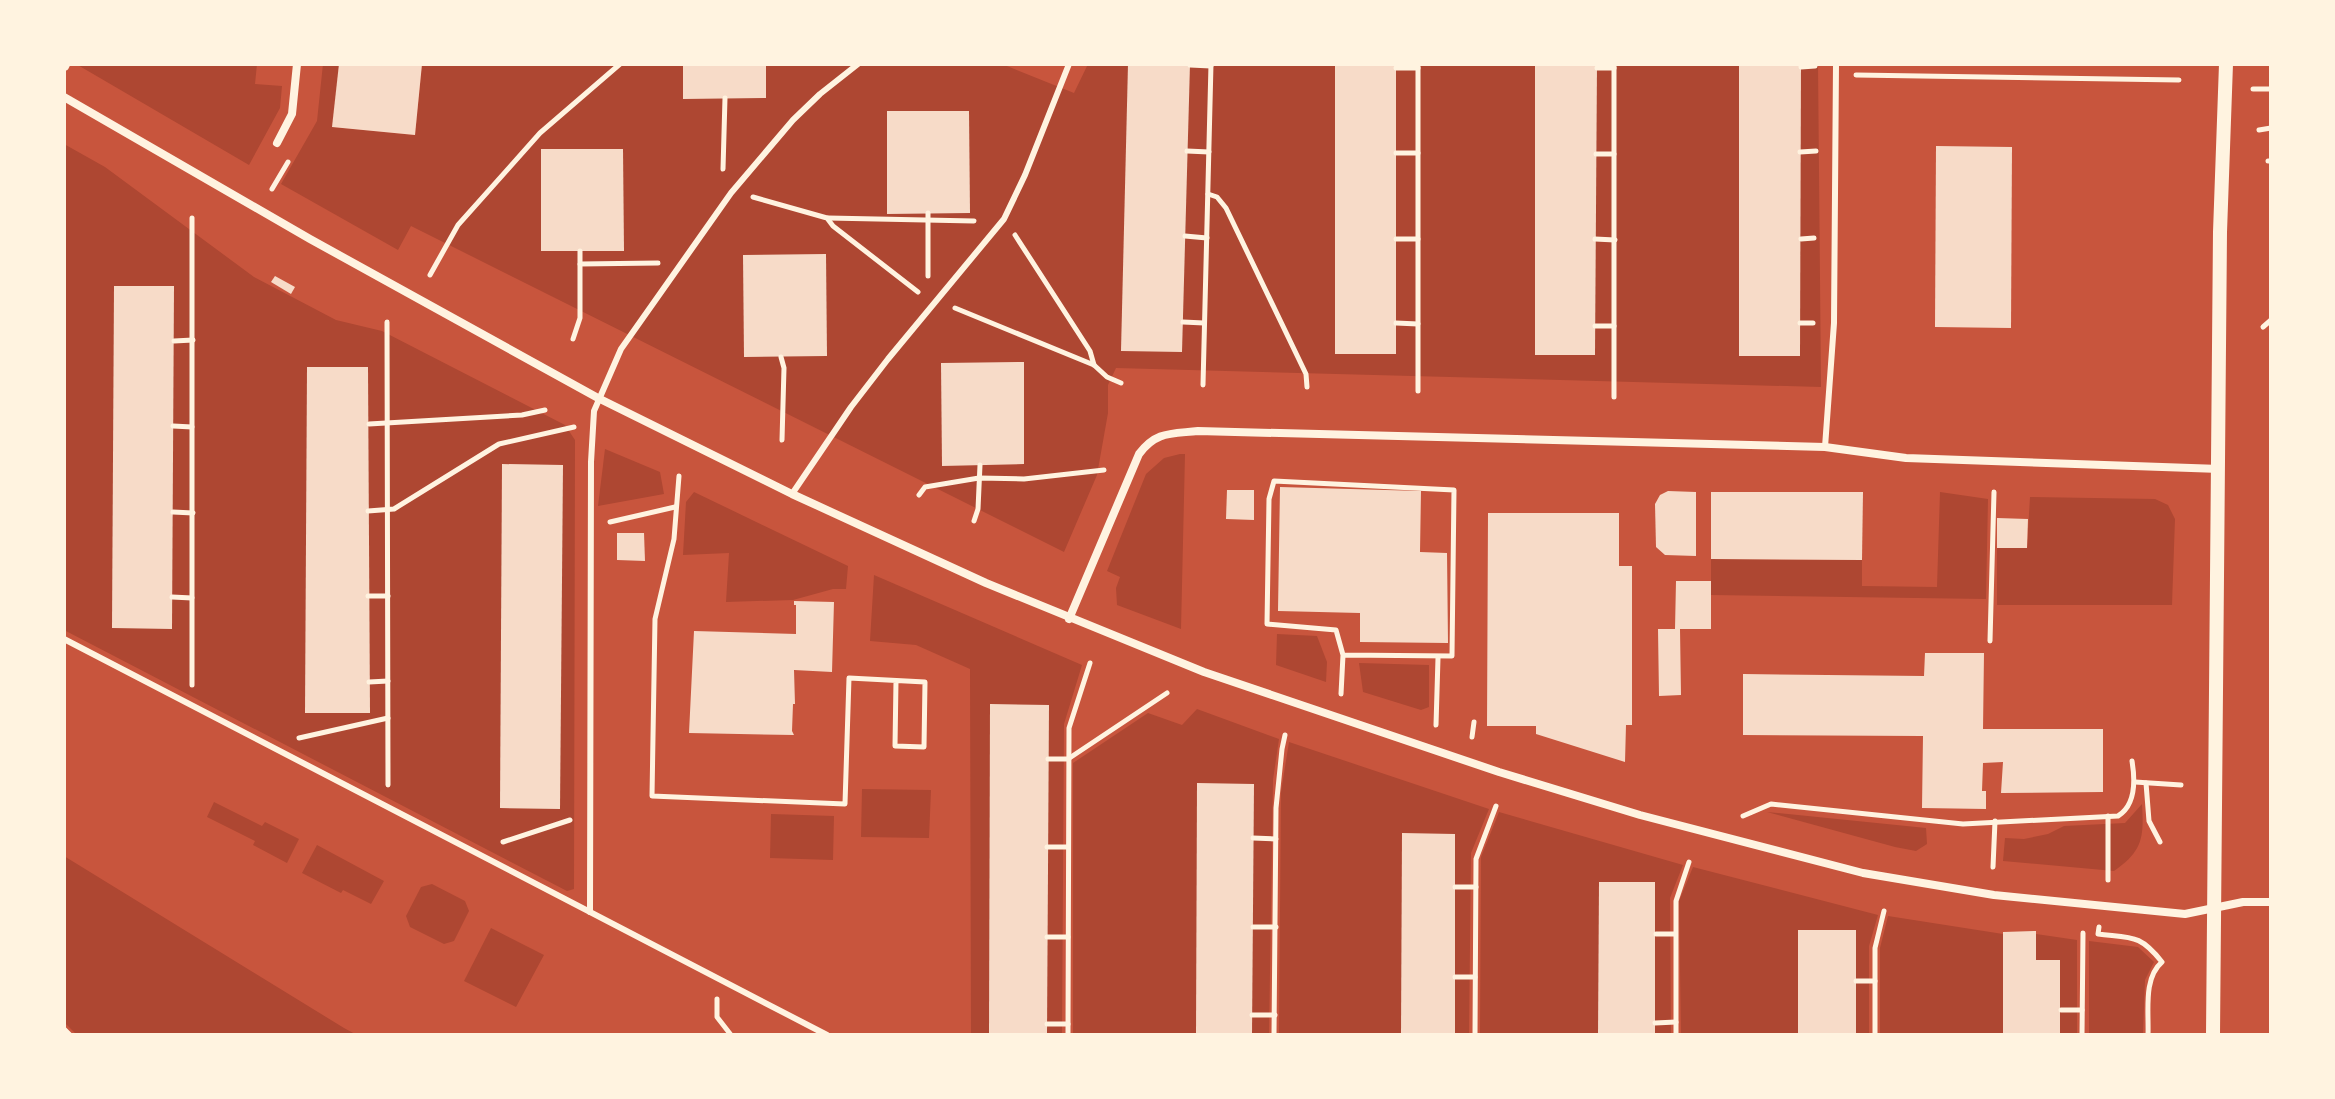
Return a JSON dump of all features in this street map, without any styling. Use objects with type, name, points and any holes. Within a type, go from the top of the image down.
[{"type":"street","points":[[277,143],[292,114],[297,64]]},
{"type":"street","points":[[2213,1035],[2220,232],[2226,64]]},
{"type":"street","points":[[64,97],[310,239],[598,398],[792,494],[1069,619],[1204,672],[1499,772],[1640,815],[1835,866],[1930,885],[2065,903],[2185,914],[2243,902],[2271,902]]},
{"type":"street","points":[[1069,619],[1139,454],[1149,440],[1160,435],[1198,431],[1825,447],[1906,458],[2220,469]]},
{"type":"lane","points":[[590,912],[590,526],[594,411],[598,398],[621,349],[731,193],[793,120],[858,64]]},
{"type":"lane","points":[[792,494],[851,407],[1004,219],[1069,64]]},
{"type":"lane","points":[[1825,447],[1834,323],[1836,64]]},
{"type":"lane","points":[[64,639],[827,1035]]},
{"type":"path","points":[[430,275],[458,225],[540,133],[620,64]]},
{"type":"path","points":[[1190,65],[1211,65],[1203,385]]},
{"type":"path","points":[[1396,68],[1418,66],[1418,391]]},
{"type":"path","points":[[1597,68],[1614,66],[1614,397]]},
{"type":"path","points":[[1836,74],[2179,80]]},
{"type":"path","points":[[2253,89],[2271,89]]},
{"type":"path","points":[[725,98],[722,186],[731,193],[827,218],[833,226],[919,293],[928,293],[936,300],[1094,365],[1107,377],[1121,383]]},
{"type":"path","points":[[2259,130],[2271,128]]},
{"type":"path","points":[[1187,151],[1209,152]]},
{"type":"path","points":[[1396,153],[1418,153]]},
{"type":"path","points":[[1596,154],[1614,154]]},
{"type":"path","points":[[1208,194],[1217,197],[1226,208],[1306,374],[1307,387]]},
{"type":"path","points":[[928,213],[928,293]]},
{"type":"path","points":[[192,218],[192,705]]},
{"type":"path","points":[[1185,236],[1207,238]]},
{"type":"path","points":[[1396,239],[1418,239]]},
{"type":"path","points":[[1595,239],[1615,240]]},
{"type":"path","points":[[573,339],[580,318],[580,251]]},
{"type":"path","points":[[580,264],[683,262]]},
{"type":"path","points":[[2271,320],[2263,327],[2271,328]]},
{"type":"path","points":[[387,322],[388,809]]},
{"type":"path","points":[[1183,322],[1204,323]]},
{"type":"path","points":[[1396,323],[1418,324]]},
{"type":"path","points":[[1595,326],[1614,326]]},
{"type":"path","points":[[174,341],[193,340]]},
{"type":"path","points":[[781,357],[784,368],[782,440]]},
{"type":"path","points":[[369,424],[522,415],[545,410]]},
{"type":"path","points":[[173,426],[192,427]]},
{"type":"path","points":[[368,511],[388,511],[499,444],[576,426]]},
{"type":"path","points":[[974,521],[978,509],[980,465]]},
{"type":"path","points":[[919,495],[925,487],[979,478],[1024,479],[1104,470]]},
{"type":"path","points":[[679,476],[674,539],[655,619],[652,796],[845,804],[849,678],[925,682],[924,747],[895,746],[896,681]]},
{"type":"path","points":[[1341,694],[1343,655],[1336,630],[1267,624],[1269,499],[1274,481],[1454,490],[1452,656],[1343,655]]},
{"type":"path","points":[[1990,641],[1994,492]]},
{"type":"path","points":[[590,526],[675,507]]},
{"type":"path","points":[[173,512],[193,513]]},
{"type":"path","points":[[368,596],[388,596]]},
{"type":"path","points":[[172,597],[192,598]]},
{"type":"path","points":[[1436,725],[1438,658]]},
{"type":"path","points":[[1068,1035],[1070,717],[1090,663]]},
{"type":"path","points":[[369,682],[388,681]]},
{"type":"path","points":[[1048,759],[1068,759],[1167,693]]},
{"type":"path","points":[[279,751],[287,741],[388,718]]},
{"type":"path","points":[[1472,737],[1474,722]]},
{"type":"path","points":[[1274,1035],[1277,794],[1285,735]]},
{"type":"path","points":[[1743,816],[1771,804],[1963,824],[2108,816],[2124,812],[2135,782],[2132,761]]},
{"type":"path","points":[[2135,782],[2181,785]]},
{"type":"path","points":[[2146,783],[2149,821],[2160,842]]},
{"type":"path","points":[[1475,1035],[1476,859],[1496,806]]},
{"type":"path","points":[[2108,816],[2108,880]]},
{"type":"path","points":[[479,855],[484,848],[578,818]]},
{"type":"path","points":[[1993,867],[1995,821]]},
{"type":"path","points":[[1253,838],[1276,839]]},
{"type":"path","points":[[1047,847],[1068,847]]},
{"type":"path","points":[[1676,1035],[1676,901],[1689,862]]},
{"type":"path","points":[[1455,887],[1476,887]]},
{"type":"path","points":[[1875,1035],[1875,948],[1884,911]]},
{"type":"path","points":[[1253,927],[1276,927]]},
{"type":"path","points":[[2082,1035],[2083,933]]},
{"type":"path","points":[[1656,934],[1675,934]]},
{"type":"path","points":[[2098,934],[2139,939],[2148,944],[2162,962],[2154,969],[2150,979],[2148,1035]]},
{"type":"path","points":[[1047,937],[1068,937]]},
{"type":"path","points":[[1455,977],[1475,977]]},
{"type":"path","points":[[717,978],[717,1017],[731,1035]]},
{"type":"path","points":[[1856,981],[1875,981]]},
{"type":"path","points":[[2061,1010],[2082,1010]]},
{"type":"path","points":[[1252,1015],[1275,1015]]},
{"type":"path","points":[[1655,1023],[1676,1022]]},
{"type":"path","points":[[1047,1024],[1068,1024]]},
{"type":"path","points":[[64,1029],[70,1035]]},
{"type":"shaded area","points":[[76,64],[257,64],[255,84],[282,86],[280,108],[249,165]]},
{"type":"shaded area","points":[[323,64],[339,64],[333,127],[415,135],[422,64],[1002,64],[1074,93],[1088,64],[1818,64],[1821,387],[1116,368],[1108,385],[1108,413],[1097,475],[1064,552],[411,226],[398,250],[281,184],[317,121]]},
{"type":"shaded area","points":[[64,144],[105,167],[254,277],[336,320],[382,331],[565,425],[575,440],[574,889],[567,891],[64,630]]},
{"type":"shaded area","points":[[605,449],[660,472],[664,494],[598,506]]},
{"type":"shaded area","points":[[1185,454],[1181,629],[1117,605],[1116,588],[1120,577],[1107,571],[1146,474],[1164,458]]},
{"type":"shaded area","points":[[694,492],[848,566],[846,589],[833,589],[793,600],[726,602],[729,553],[683,555],[686,502]]},
{"type":"shaded area","points":[[1940,492],[1988,499],[1986,599],[1711,595],[1711,559],[1862,560],[1862,586],[1937,587]]},
{"type":"shaded area","points":[[2030,497],[2155,499],[2168,505],[2175,519],[2172,605],[1997,605],[1997,548],[2027,548]]},
{"type":"shaded area","points":[[874,575],[1082,665],[1064,724],[1062,1035],[971,1035],[970,669],[916,645],[870,641]]},
{"type":"shaded area","points":[[1277,634],[1317,636],[1327,662],[1326,682],[1276,665]]},
{"type":"shaded area","points":[[1359,663],[1429,665],[1429,707],[1421,710],[1363,692]]},
{"type":"shaded area","points":[[1197,709],[1279,739],[1273,780],[1269,1035],[1073,1035],[1073,763],[1148,713],[1182,725]]},
{"type":"shaded area","points":[[1289,742],[1489,809],[1471,853],[1469,1035],[1279,1035],[1281,792]]},
{"type":"shaded area","points":[[862,789],[931,790],[929,838],[861,837]]},
{"type":"shaded area","points":[[214,802],[262,826],[265,822],[299,839],[287,863],[253,845],[255,841],[207,817]]},
{"type":"shaded area","points":[[2142,804],[2140,842],[2131,857],[2114,871],[2003,861],[2005,838],[2024,839],[2048,834],[2064,826],[2125,823]]},
{"type":"shaded area","points":[[1499,812],[1683,865],[1670,898],[1671,1035],[1480,1035],[1481,857]]},
{"type":"shaded area","points":[[1767,812],[1926,828],[1927,844],[1916,851],[1895,847]]},
{"type":"shaded area","points":[[771,814],[834,816],[833,860],[770,858]]},
{"type":"shaded area","points":[[317,845],[384,881],[371,904],[302,873]]},
{"type":"shaded area","points":[[64,856],[357,1035],[77,1035],[64,1022]]},
{"type":"shaded area","points":[[1693,867],[1878,915],[1869,946],[1869,1035],[1681,1035],[1679,901]]},
{"type":"shaded area","points":[[432,884],[465,901],[469,911],[454,941],[444,944],[410,927],[406,916],[421,887]]},
{"type":"shaded area","points":[[1888,916],[2003,934],[2036,934],[2077,940],[2077,1035],[1880,1035],[1880,948]]},
{"type":"shaded area","points":[[491,928],[544,955],[516,1007],[464,981]]},
{"type":"shaded area","points":[[2089,941],[2138,947],[2154,962],[2145,980],[2143,1035],[2089,1035]]},
{"type":"building","points":[[339,64],[422,64],[415,135],[332,127]]},
{"type":"building","points":[[683,64],[766,64],[766,98],[683,99]]},
{"type":"building","points":[[1128,64],[1190,64],[1182,352],[1121,351]]},
{"type":"building","points":[[1335,64],[1396,64],[1396,354],[1335,354]]},
{"type":"building","points":[[1535,64],[1597,64],[1595,355],[1535,355]]},
{"type":"building","points":[[1739,64],[1801,64],[1800,356],[1739,356]]},
{"type":"building","points":[[887,111],[969,111],[970,213],[887,214]]},
{"type":"building","points":[[1936,146],[2012,147],[2011,328],[1935,327]]},
{"type":"building","points":[[541,149],[623,149],[624,251],[541,251]]},
{"type":"building","points":[[826,254],[827,356],[744,357],[743,255]]},
{"type":"building","points":[[275,276],[295,287],[291,294],[271,282]]},
{"type":"building","points":[[114,286],[174,286],[172,629],[112,628]]},
{"type":"building","points":[[1024,362],[1024,464],[942,466],[941,363]]},
{"type":"building","points":[[307,367],[368,367],[370,713],[305,713]]},
{"type":"building","points":[[502,464],[563,465],[560,809],[500,808]]},
{"type":"building","points":[[1280,487],[1421,491],[1420,552],[1447,553],[1448,643],[1360,642],[1360,613],[1278,611]]},
{"type":"building","points":[[1227,490],[1254,490],[1254,520],[1226,519]]},
{"type":"building","points":[[1668,491],[1696,492],[1696,556],[1665,555],[1656,547],[1655,504],[1660,495]]},
{"type":"building","points":[[1711,492],[1863,492],[1862,560],[1711,559]]},
{"type":"building","points":[[1488,513],[1619,513],[1619,566],[1632,566],[1632,725],[1626,725],[1625,762],[1536,734],[1536,726],[1487,726]]},
{"type":"building","points":[[1997,518],[2028,519],[2027,548],[1997,548]]},
{"type":"building","points":[[617,533],[644,533],[645,561],[617,560]]},
{"type":"building","points":[[1676,581],[1711,581],[1711,629],[1680,629],[1681,695],[1659,696],[1658,629],[1675,629]]},
{"type":"building","points":[[794,601],[834,602],[832,672],[794,670],[794,735],[689,733],[694,631],[796,634]]},
{"type":"building","points":[[1925,653],[1984,653],[1983,729],[2103,729],[2103,792],[2001,793],[2003,762],[1983,763],[1982,791],[1986,791],[1986,809],[1922,808],[1923,736],[1743,735],[1743,674],[1924,676]]},
{"type":"building","points":[[990,704],[1049,705],[1047,1035],[989,1035]]},
{"type":"building","points":[[1197,783],[1254,784],[1252,1035],[1196,1035]]},
{"type":"building","points":[[1402,833],[1455,834],[1455,1035],[1401,1035]]},
{"type":"building","points":[[1599,882],[1655,882],[1655,1035],[1598,1035]]},
{"type":"building","points":[[1798,930],[1856,930],[1856,1035],[1798,1035]]},
{"type":"building","points":[[2036,931],[2036,960],[2060,960],[2060,1035],[2003,1035],[2003,932]]}]
